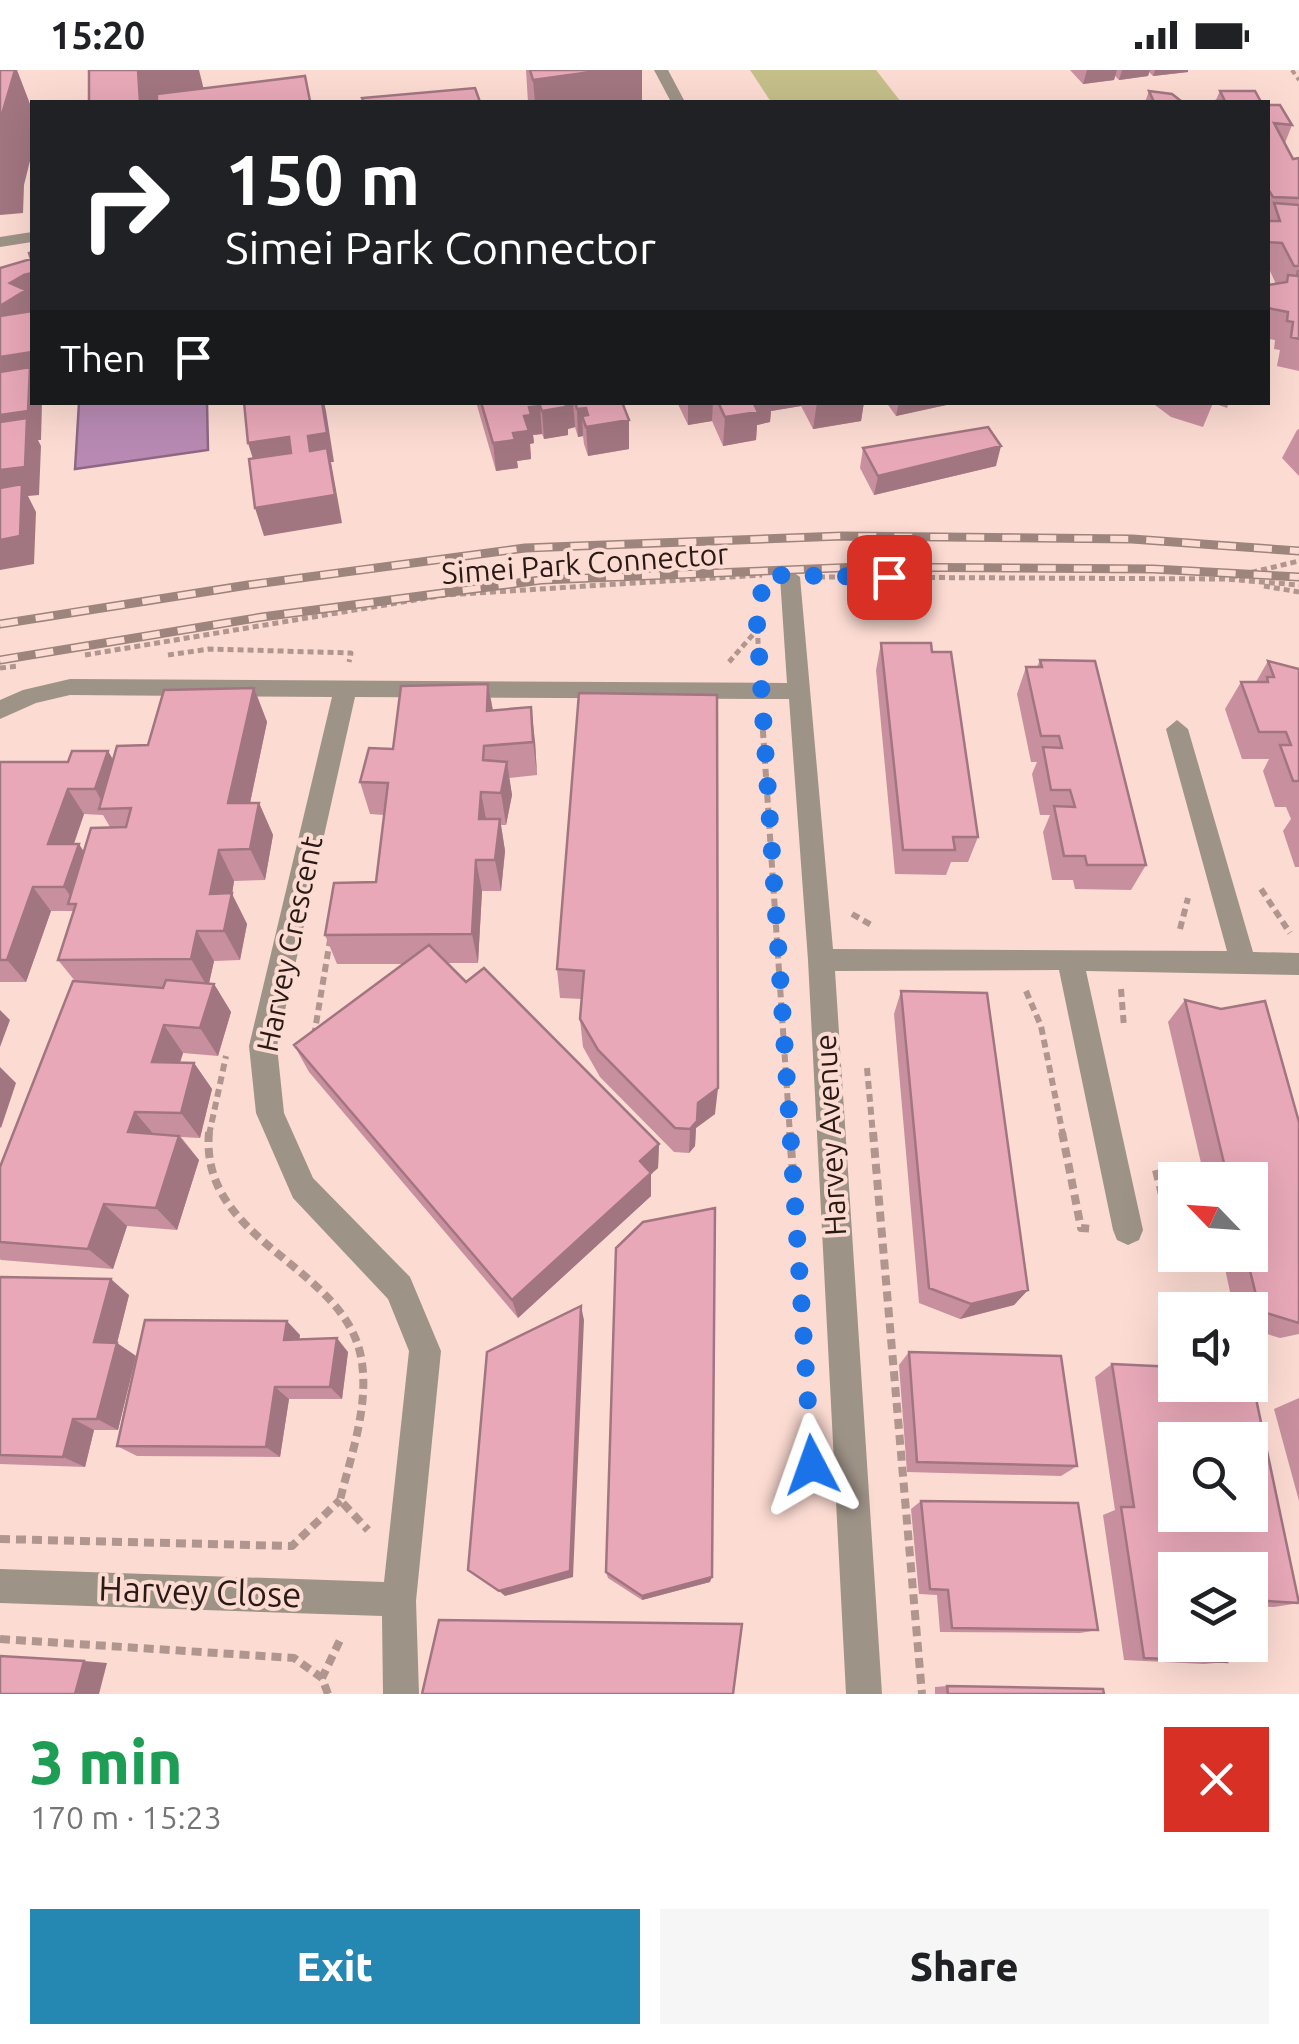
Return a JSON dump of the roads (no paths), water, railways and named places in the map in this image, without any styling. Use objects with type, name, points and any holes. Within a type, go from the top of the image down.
[{"type":"street","points":[[661,70],[677,100]]},
{"type":"street","points":[[0,242],[30,238]]},
{"type":"street","name":"Harvey Avenue","points":[[779,576],[839,960],[864,1694]]},
{"type":"street","name":"Harvey Crescent","points":[[346,686],[263,1046],[270,1113],[303,1188],[398,1288],[425,1351],[399,1600],[401,1694]]},
{"type":"street","points":[[0,710],[31,696],[70,687],[800,691]]},
{"type":"street","points":[[1177,729],[1242,963]]},
{"type":"street","points":[[1070,959],[1128,1230]]},
{"type":"street","points":[[839,960],[1070,959],[1299,964]]},
{"type":"street","name":"Harvey Close","points":[[0,1586],[399,1600]]},
{"type":"railway","points":[[0,624],[248,585],[525,548],[842,536],[1132,539],[1299,551]]},
{"type":"railway","points":[[0,660],[262,617],[541,580],[861,567],[1153,569],[1299,577]]}]
